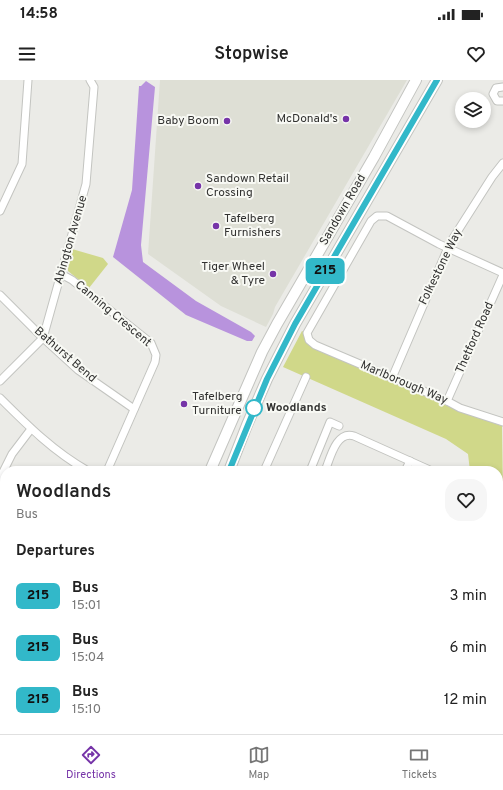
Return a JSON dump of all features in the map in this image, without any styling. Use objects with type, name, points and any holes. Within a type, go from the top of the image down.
[{"type":"main road","name":"Sandown Road","points":[[212,466],[262,352],[371,163],[416,80]]},
{"type":"main road","name":"Sandown Road","points":[[231,466],[267,379],[295,324],[437,80]]},
{"type":"street","points":[[0,212],[22,164],[28,80]]},
{"type":"street","name":"Abington Avenue","points":[[0,381],[43,338],[86,184],[94,87],[90,80]]},
{"type":"street","points":[[503,87],[496,88],[493,94],[497,101],[503,101]]},
{"type":"street","name":"Folkestone Way","points":[[392,378],[448,248],[492,177],[503,163]]},
{"type":"street","name":"Marlborough Way","points":[[448,248],[387,216],[380,215],[375,218],[371,221],[309,328],[308,338],[313,344],[460,408],[503,422]]},
{"type":"street","points":[[448,248],[503,274]]},
{"type":"street","name":"Canning Crescent","points":[[61,274],[72,280],[151,343],[156,355],[155,362],[109,466]]},
{"type":"street","name":"Thetford Road","points":[[447,402],[503,274]]},
{"type":"street","name":"Bathurst Bend","points":[[0,295],[78,370],[134,409]]},
{"type":"street","points":[[266,466],[306,377]]},
{"type":"street","points":[[0,398],[31,428],[63,455],[80,466]]},
{"type":"street","points":[[312,466],[330,422],[338,426]]},
{"type":"street","points":[[7,466],[12,454],[31,428]]},
{"type":"street","points":[[327,466],[339,440],[347,435],[354,436],[421,466]]},
{"type":"street","points":[[408,466],[410,461]]},
{"type":"shaded area","points":[[160,80],[407,80],[275,307],[266,327],[221,306],[148,254]]},
{"type":"shaded area","points":[[146,81],[155,87],[141,245],[143,262],[196,301],[251,332],[255,336],[252,341],[247,341],[186,315],[113,257],[132,190],[139,86]]},
{"type":"green space","points":[[72,249],[103,258],[108,264],[89,288],[68,271],[68,264]]},
{"type":"green space","points":[[302,331],[304,332],[305,341],[312,347],[459,411],[502,426],[503,466],[469,466],[468,454],[446,439],[283,367]]},
{"type":"bus line","name":"215","points":[[231,466],[267,379],[295,324],[437,80]]},
{"type":"place","name":"McDonald's","points":[[346,119]]},
{"type":"place","name":"Baby Boom","points":[[227,121]]},
{"type":"place","name":"Sandown Retail Crossing","points":[[198,186]]},
{"type":"place","name":"Tafelberg Furnishers","points":[[216,226]]},
{"type":"place","name":"Tiger Wheel & Tyre","points":[[273,274]]},
{"type":"place","name":"Tafelberg Turniture","points":[[184,404]]},
{"type":"place","name":"Woodlands","points":[[254,408]]}]
